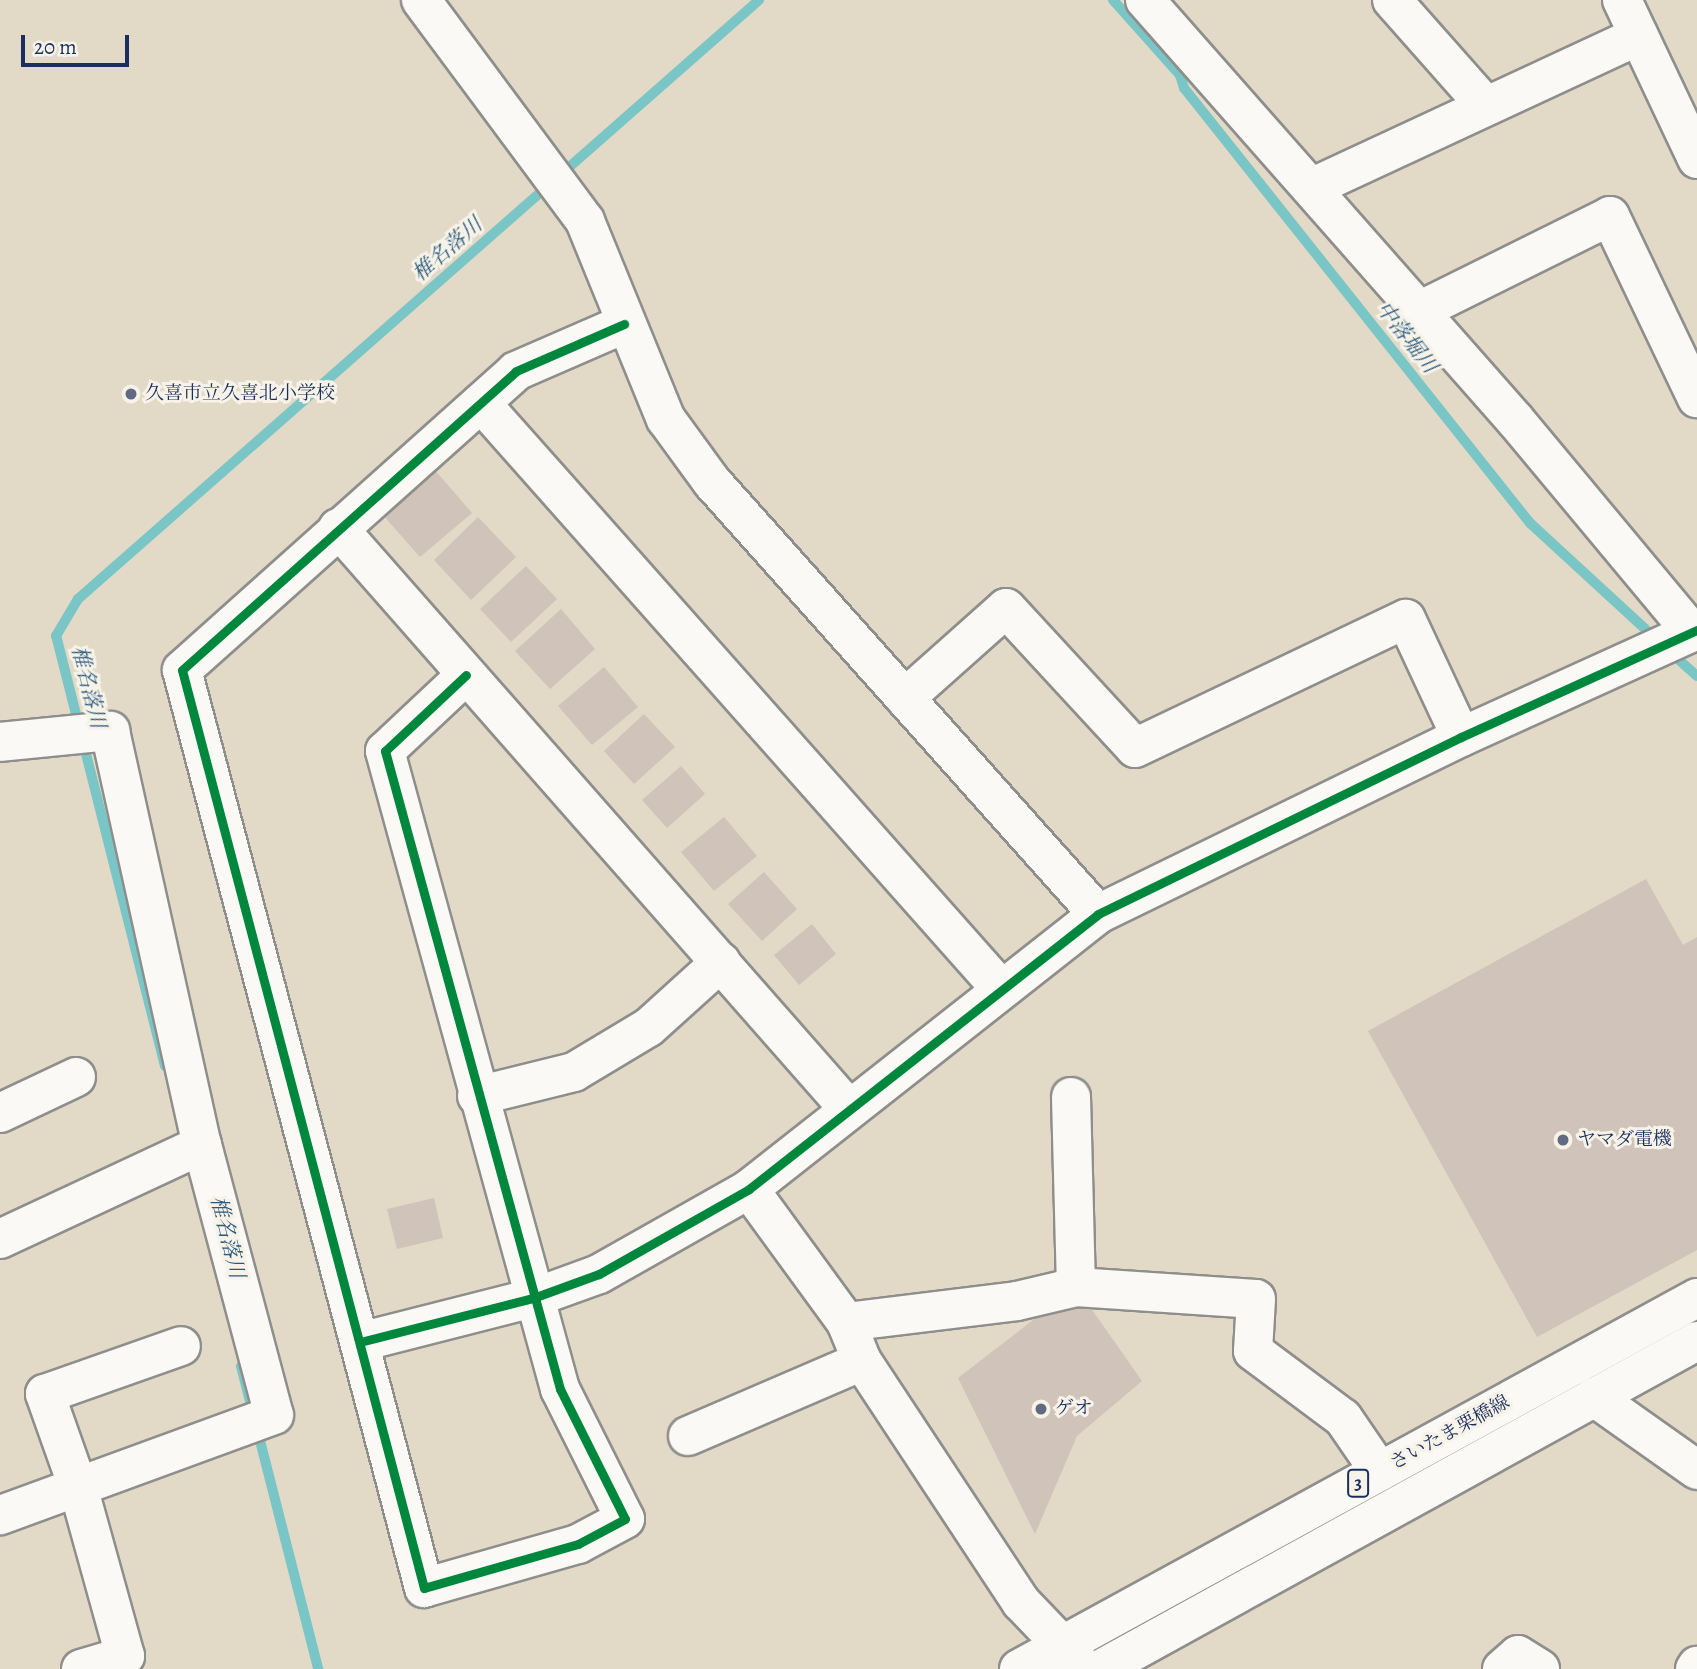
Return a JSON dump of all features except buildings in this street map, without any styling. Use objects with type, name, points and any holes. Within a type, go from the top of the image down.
[{"type":"street","points":[[421,0],[585,221],[624,324],[666,419],[712,482],[1098,914]]},
{"type":"street","points":[[360,1342],[533,1298],[599,1273],[750,1189],[1098,914],[1461,737],[1694,631],[1421,310],[1145,0]]},
{"type":"street","points":[[1392,0],[1485,105]]},
{"type":"street","points":[[1622,0],[1697,159]]},
{"type":"street","points":[[1313,187],[1485,105],[1639,36]]},
{"type":"street","points":[[1421,310],[1609,216],[1697,398]]},
{"type":"street","points":[[466,675],[385,751],[559,1390],[625,1519],[578,1544],[510,1567],[424,1588],[182,670],[338,528],[516,372],[624,324]]},
{"type":"street","points":[[481,403],[1001,989]]},
{"type":"street","points":[[338,528],[849,1109]]},
{"type":"street","points":[[905,698],[1006,608],[1135,748],[1406,619],[1461,737]]},
{"type":"street","points":[[0,742],[110,731],[202,1145],[274,1415],[0,1515]]},
{"type":"street","points":[[477,1096],[574,1072],[649,1027],[721,962]]},
{"type":"street","points":[[0,1114],[76,1077]]},
{"type":"street","points":[[1071,1097],[1076,1287]]},
{"type":"street","points":[[0,1239],[202,1145]]},
{"type":"street","points":[[750,1189],[846,1322],[862,1361],[1021,1602],[1073,1657]]},
{"type":"street","points":[[846,1322],[1017,1301],[1076,1287],[1256,1299],[1253,1351],[1343,1418],[1380,1472]]},
{"type":"street","name":"さいたま栗橋線","points":[[1019,1669],[1073,1657],[1380,1472],[1697,1298]]},
{"type":"street","name":"さいたま栗橋線","points":[[1101,1669],[1697,1340]]},
{"type":"street","points":[[81,1669],[124,1656],[78,1487],[45,1394],[181,1346]]},
{"type":"street","points":[[688,1436],[862,1361]]},
{"type":"street","points":[[1594,1398],[1697,1470]]},
{"type":"street","points":[[1502,1669],[1518,1655],[1540,1669]]},
{"type":"waterway","name":"椎名落川","points":[[165,1066],[56,636],[78,599],[759,0]]},
{"type":"waterway","name":"中落堀川","points":[[1113,0],[1180,75],[1184,88],[1530,523],[1656,639]]},
{"type":"waterway","name":"中落堀川","points":[[1668,650],[1697,676]]},
{"type":"waterway","name":"椎名落川","points":[[241,1366],[318,1669]]},
{"type":"cycle path","points":[[466,675],[385,751],[560,1389],[625,1519],[578,1544],[424,1588],[182,670],[516,371],[624,324]]},
{"type":"cycle path","points":[[360,1342],[533,1298],[599,1274],[749,1189],[1098,914],[1461,737],[1697,630]]},
{"type":"place","name":"久喜市立久喜北小学校","points":[[131,394]]},
{"type":"place","name":"ヤマダ電機","points":[[1563,1140]]},
{"type":"place","name":"ゲオ","points":[[1041,1409]]}]
